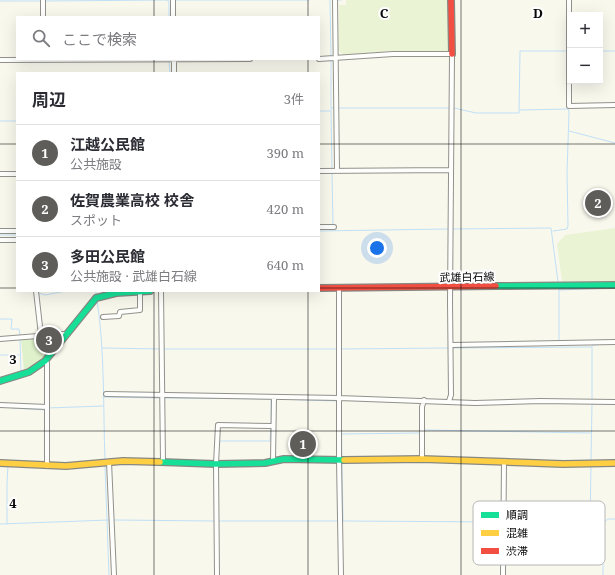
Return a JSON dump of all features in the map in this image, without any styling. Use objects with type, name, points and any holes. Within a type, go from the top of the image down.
[{"type":"street","points":[[449,401],[451,396],[451,0]]},
{"type":"street","points":[[569,0],[569,106],[615,105]]},
{"type":"street","points":[[43,1],[43,16]]},
{"type":"street","points":[[173,2],[174,16]]},
{"type":"street","points":[[333,171],[336,108],[334,58],[335,2]]},
{"type":"street","points":[[320,59],[393,54],[452,54]]},
{"type":"street","points":[[0,60],[16,60]]},
{"type":"street","points":[[174,60],[174,72]]},
{"type":"street","points":[[320,171],[451,170]]},
{"type":"street","points":[[0,174],[16,174]]},
{"type":"street","points":[[320,227],[333,227]]},
{"type":"street","points":[[0,231],[16,231]]},
{"type":"street","points":[[0,240],[16,240]]},
{"type":"street","name":"武雄白石線","points":[[320,288],[615,285]]},
{"type":"street","points":[[339,288],[338,349],[341,575]]},
{"type":"street","points":[[36,292],[41,335]]},
{"type":"street","points":[[0,381],[38,368],[97,297],[118,292],[140,292],[140,310],[120,312],[119,316],[103,317]]},
{"type":"street","points":[[161,292],[163,462]]},
{"type":"street","points":[[0,339],[41,335],[66,335]]},
{"type":"street","points":[[451,347],[615,342]]},
{"type":"street","points":[[45,361],[47,363],[47,466]]},
{"type":"street","points":[[106,394],[162,397],[424,400],[474,403],[540,401],[615,402]]},
{"type":"street","points":[[273,461],[271,426],[274,399]]},
{"type":"street","points":[[422,459],[422,407],[424,400]]},
{"type":"street","points":[[0,405],[47,408]]},
{"type":"street","points":[[217,575],[216,464],[218,425],[271,426]]},
{"type":"street","points":[[0,463],[66,466],[106,462],[216,464],[265,463],[284,460],[422,459],[615,463]]},
{"type":"street","points":[[504,461],[504,501]]},
{"type":"street","points":[[106,462],[114,575]]},
{"type":"street","points":[[503,565],[503,575]]},
{"type":"green space","points":[[346,0],[448,0],[448,51],[392,51],[344,55],[338,50],[339,5],[346,5]]},
{"type":"green space","points":[[615,228],[615,281],[562,281],[557,244],[565,235]]},
{"type":"green space","points":[[61,334],[62,337],[46,357],[36,365],[24,371],[21,339]]},
{"type":"waterway","points":[[45,1],[167,0]]},
{"type":"waterway","points":[[169,16],[169,2],[167,0],[172,0]]},
{"type":"waterway","points":[[176,0],[309,0]]},
{"type":"waterway","points":[[330,0],[331,57]]},
{"type":"waterway","points":[[0,1],[41,1]]},
{"type":"waterway","points":[[454,108],[476,113],[519,113],[520,51],[567,51]]},
{"type":"waterway","points":[[603,51],[615,51]]},
{"type":"waterway","points":[[331,61],[331,108],[335,108]]},
{"type":"waterway","points":[[169,62],[170,72]]},
{"type":"waterway","points":[[338,108],[451,108]]},
{"type":"waterway","points":[[331,109],[332,169]]},
{"type":"waterway","points":[[520,110],[568,109],[569,112],[567,173],[568,226],[567,229],[553,231]]},
{"type":"waterway","points":[[320,111],[330,111]]},
{"type":"waterway","points":[[0,121],[16,121]]},
{"type":"waterway","points":[[569,131],[615,143]]},
{"type":"waterway","points":[[332,173],[333,225]]},
{"type":"waterway","points":[[452,229],[551,228],[558,282]]},
{"type":"waterway","points":[[320,231],[448,229]]},
{"type":"waterway","points":[[0,235],[16,235]]},
{"type":"waterway","points":[[559,287],[559,290],[615,288]]},
{"type":"waterway","points":[[559,290],[559,341]]},
{"type":"waterway","points":[[39,293],[45,295],[61,292]]},
{"type":"waterway","points":[[97,300],[103,360],[105,460]]},
{"type":"waterway","points":[[0,319],[12,319],[11,329],[19,329],[20,336]]},
{"type":"waterway","points":[[20,339],[21,372]]},
{"type":"waterway","points":[[592,346],[604,344]]},
{"type":"waterway","points":[[452,348],[592,347],[592,400]]},
{"type":"waterway","points":[[102,348],[161,349]]},
{"type":"waterway","points":[[340,349],[449,348]]},
{"type":"waterway","points":[[164,349],[337,349]]},
{"type":"waterway","points":[[0,355],[19,355]]},
{"type":"waterway","points":[[0,384],[21,377]]},
{"type":"waterway","points":[[103,397],[160,398]]},
{"type":"waterway","points":[[163,398],[272,399]]},
{"type":"waterway","points":[[271,399],[271,424]]},
{"type":"waterway","points":[[275,399],[338,401]]},
{"type":"waterway","points":[[341,401],[342,457]]},
{"type":"waterway","points":[[591,462],[592,403]]},
{"type":"waterway","points":[[592,404],[615,404]]},
{"type":"waterway","points":[[48,408],[103,406]]},
{"type":"waterway","points":[[12,408],[46,410]]},
{"type":"waterway","points":[[220,441],[270,441],[271,427]]},
{"type":"waterway","points":[[341,434],[419,433],[421,430]]},
{"type":"waterway","points":[[424,430],[591,433]]},
{"type":"waterway","points":[[342,462],[343,521]]},
{"type":"waterway","points":[[7,524],[8,465]]},
{"type":"waterway","points":[[590,501],[591,465]]},
{"type":"waterway","points":[[105,466],[109,575]]},
{"type":"waterway","points":[[605,521],[608,519],[615,519]]},
{"type":"waterway","points":[[0,524],[109,520]]},
{"type":"waterway","points":[[113,520],[215,521]]},
{"type":"waterway","points":[[219,521],[339,521]]},
{"type":"waterway","points":[[343,521],[473,522]]},
{"type":"waterway","points":[[603,565],[603,575]]},
{"type":"traffic: fast","points":[[496,286],[615,285]]},
{"type":"traffic: fast","points":[[0,381],[29,372],[45,361],[96,298],[116,293],[133,292]]},
{"type":"traffic: fast","points":[[160,462],[216,464],[265,463],[284,459],[344,460]]},
{"type":"traffic: slow","points":[[344,460],[422,459],[563,464],[615,463]]},
{"type":"traffic: slow","points":[[0,463],[66,466],[123,461],[160,462]]},
{"type":"traffic: jam","points":[[451,0],[452,54]]},
{"type":"traffic: jam","points":[[320,288],[496,286]]},
{"type":"place","name":"佐賀農業高校 校舎","points":[[598,203]]},
{"type":"place","name":"多田公民館","points":[[49,340]]},
{"type":"place","name":"江越公民館","points":[[303,444]]}]
